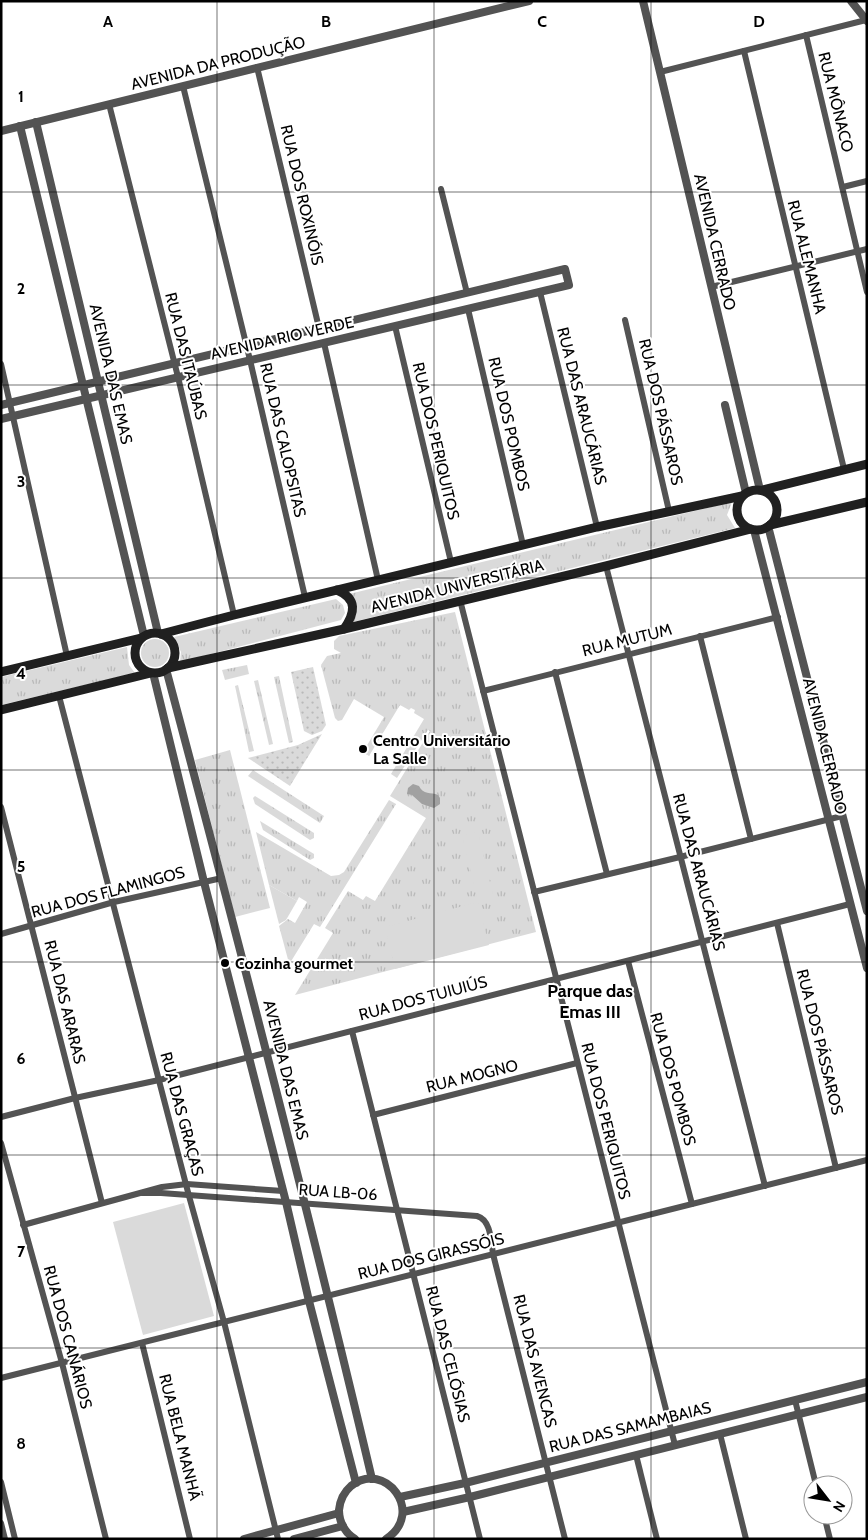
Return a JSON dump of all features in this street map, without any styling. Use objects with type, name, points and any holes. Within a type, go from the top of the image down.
[{"type":"main road","points":[[761,490],[774,499],[776,505],[775,518],[761,530],[753,530],[743,525],[737,513],[737,506],[744,494],[749,491],[761,490],[867,464]]},
{"type":"main road","name":"AVENIDA UNIVERSITÁRIA","points":[[160,634],[597,527],[744,494]]},
{"type":"main road","points":[[769,525],[867,502]]},
{"type":"main road","name":"AVENIDA UNIVERSITÁRIA","points":[[167,669],[344,629],[753,530]]},
{"type":"main road","points":[[337,590],[344,593],[352,604],[352,616],[344,629]]},
{"type":"main road","points":[[1,672],[143,637],[148,634],[160,634],[172,642],[175,649],[173,662],[167,669],[1,710]]},
{"type":"main road","points":[[143,637],[135,650],[135,657],[141,668],[152,673]]},
{"type":"street","name":"AVENIDA DA PRODUÇÃO","points":[[1,131],[529,1]]},
{"type":"street","name":"AVENIDA CERRADO","points":[[643,1],[761,490]]},
{"type":"street","points":[[660,72],[867,20],[852,1]]},
{"type":"street","name":"RUA MÔNACO","points":[[806,36],[867,292]]},
{"type":"street","name":"RUA ALEMANHA","points":[[744,51],[844,469]]},
{"type":"street","name":"RUA DOS ROXINÓIS","points":[[258,67],[319,328]]},
{"type":"street","name":"RUA DAS CALOPSITAS","points":[[183,86],[247,346],[305,597]]},
{"type":"street","name":"RUA DAS ITAÚBAS","points":[[109,104],[178,377],[234,615]]},
{"type":"street","name":"AVENIDA DAS EMAS","points":[[36,122],[160,634]]},
{"type":"street","name":"AVENIDA DAS EMAS","points":[[20,126],[143,637]]},
{"type":"street","points":[[843,187],[867,181]]},
{"type":"street","points":[[442,189],[467,292]]},
{"type":"street","points":[[711,287],[867,249]]},
{"type":"street","name":"AVENIDA RIO VERDE","points":[[1,405],[565,269],[568,285],[1,418]]},
{"type":"street","name":"RUA DAS ARAUCÁRIAS","points":[[540,292],[597,527]]},
{"type":"street","name":"RUA DOS POMBOS","points":[[468,309],[523,545]]},
{"type":"street","name":"RUA DOS PÁSSAROS","points":[[625,320],[669,511]]},
{"type":"street","name":"RUA DOS PERIQUITOS","points":[[395,326],[451,562]]},
{"type":"street","points":[[324,343],[378,580]]},
{"type":"street","points":[[1,364],[67,656]]},
{"type":"street","points":[[725,405],[744,494]]},
{"type":"street","name":"AVENIDA CERRADO","points":[[769,525],[867,911]]},
{"type":"street","name":"AVENIDA CERRADO","points":[[753,530],[778,617],[867,968]]},
{"type":"street","name":"RUA DAS ARAUCÁRIAS","points":[[606,566],[765,1186]]},
{"type":"street","name":"RUA DOS PERIQUITOS","points":[[460,600],[675,1445]]},
{"type":"street","name":"RUA MUTUM","points":[[483,691],[778,617]]},
{"type":"street","points":[[700,636],[750,839]]},
{"type":"street","name":"AVENIDA DAS EMAS","points":[[167,669],[329,1296],[372,1479]]},
{"type":"street","points":[[555,672],[606,874]]},
{"type":"street","name":"AVENIDA DAS EMAS","points":[[152,673],[356,1483]]},
{"type":"street","name":"RUA DAS GRAÇAS","points":[[59,696],[189,1196],[224,1322],[278,1535]]},
{"type":"street","name":"RUA DAS ARARAS","points":[[1,807],[102,1203]]},
{"type":"street","points":[[534,892],[842,816]]},
{"type":"street","name":"RUA DOS FLAMINGOS","points":[[1,934],[114,902],[222,878]]},
{"type":"street","name":"RUA DOS TUIUIÚS","points":[[1,1117],[75,1098],[159,1080],[850,904]]},
{"type":"street","name":"RUA DOS PÁSSAROS","points":[[777,923],[836,1168]]},
{"type":"street","name":"RUA DOS POMBOS","points":[[628,960],[692,1204]]},
{"type":"street","name":"RUA DAS CELÓSIAS","points":[[352,1031],[480,1539]]},
{"type":"street","name":"RUA MOGNO","points":[[373,1115],[577,1063]]},
{"type":"street","name":"RUA DOS CANÁRIOS","points":[[1,1142],[62,1363],[106,1539]]},
{"type":"street","name":"RUA DOS GIRASSÓIS","points":[[1,1378],[867,1160]]},
{"type":"street","name":"RUA LB-06","points":[[142,1193],[162,1187],[187,1184],[283,1191]]},
{"type":"street","points":[[23,1224],[142,1193]]},
{"type":"street","name":"RUA LB-06","points":[[142,1193],[477,1216],[484,1219]]},
{"type":"street","name":"RUA DAS AVENCAS","points":[[484,1219],[488,1225],[493,1254],[565,1539]]},
{"type":"street","name":"RUA BELA MANHÃ","points":[[142,1343],[190,1539]]},
{"type":"street","name":"RUA DAS SAMAMBAIAS","points":[[400,1497],[465,1483],[867,1382]]},
{"type":"street","name":"RUA DAS SAMAMBAIAS","points":[[403,1512],[470,1497],[867,1397]]},
{"type":"street","points":[[795,1400],[813,1475]]},
{"type":"street","points":[[720,1434],[746,1539]]},
{"type":"street","points":[[636,1455],[657,1539]]},
{"type":"street","points":[[355,1539],[343,1526],[339,1513],[341,1499],[356,1483],[372,1479],[388,1484],[400,1497],[403,1512],[400,1524],[387,1539]]},
{"type":"street","points":[[1,1482],[15,1539]]},
{"type":"street","points":[[244,1539],[278,1535],[339,1513]]},
{"type":"street","points":[[1,1523],[5,1539]]},
{"type":"street","points":[[826,1525],[830,1539]]},
{"type":"street","points":[[294,1539],[343,1526]]},
{"type":"green space","points":[[732,502],[727,515],[735,528],[353,622],[356,608],[349,594]]},
{"type":"green space","points":[[336,599],[343,605],[345,613],[341,620],[180,662],[181,652],[174,637]]},
{"type":"green space","points":[[455,612],[536,932],[295,995],[333,933],[325,928],[348,891],[363,900],[366,896],[375,901],[426,818],[390,796],[430,731],[428,730],[397,778],[391,774],[424,719],[414,713],[415,710],[411,708],[409,710],[400,705],[369,756],[363,752],[384,717],[354,699],[342,720],[338,721],[335,718],[321,665],[327,656],[341,653],[334,649],[334,641],[339,636]]},
{"type":"green space","points":[[155,639],[165,643],[169,653],[165,663],[155,667],[145,663],[141,653],[145,643]]},
{"type":"green space","points":[[127,647],[129,665],[135,673],[1,705],[1,677]]},
{"type":"green space","points":[[247,665],[249,674],[225,680],[222,670]]},
{"type":"green space","points":[[313,667],[326,725],[322,731],[312,735],[304,731],[291,672]]},
{"type":"green space","points":[[279,676],[293,742],[289,743],[274,677]]},
{"type":"green space","points":[[258,680],[273,744],[269,745],[254,681]]},
{"type":"green space","points":[[238,685],[254,751],[249,752],[235,686]]},
{"type":"green space","points":[[322,734],[290,786],[248,758],[298,745]]},
{"type":"green space","points":[[230,750],[270,908],[235,917],[195,760]]},
{"type":"green space","points":[[253,770],[324,816],[320,823],[248,776]]},
{"type":"green space","points":[[255,796],[314,833],[314,838],[310,840],[255,804],[253,798]]},
{"type":"green space","points":[[389,800],[396,804],[320,927],[314,924],[290,963],[290,967],[279,926],[288,919],[295,923],[307,902],[299,897],[297,901],[269,885],[256,832],[331,876],[339,875],[344,872]]},
{"type":"green space","points":[[260,821],[314,854],[314,858],[310,860],[263,830]]},
{"type":"green space","points":[[478,832],[494,899],[478,903],[489,945],[395,969],[385,927],[478,902],[462,835]]},
{"type":"green space","points":[[269,885],[297,901],[286,920],[279,924]]},
{"type":"green space","points":[[184,1203],[214,1316],[143,1335],[113,1222]]},
{"type":"shaded area","points":[[413,784],[419,786],[425,792],[438,795],[440,804],[434,808],[422,804],[412,795],[407,794],[408,788]]},
{"type":"place","name":"Centro Universitário La Salle","points":[[363,749]]},
{"type":"place","name":"Cozinha gourmet","points":[[225,963]]},
{"type":"district","name":"Parque das Emas III","points":[[590,1001]]}]
